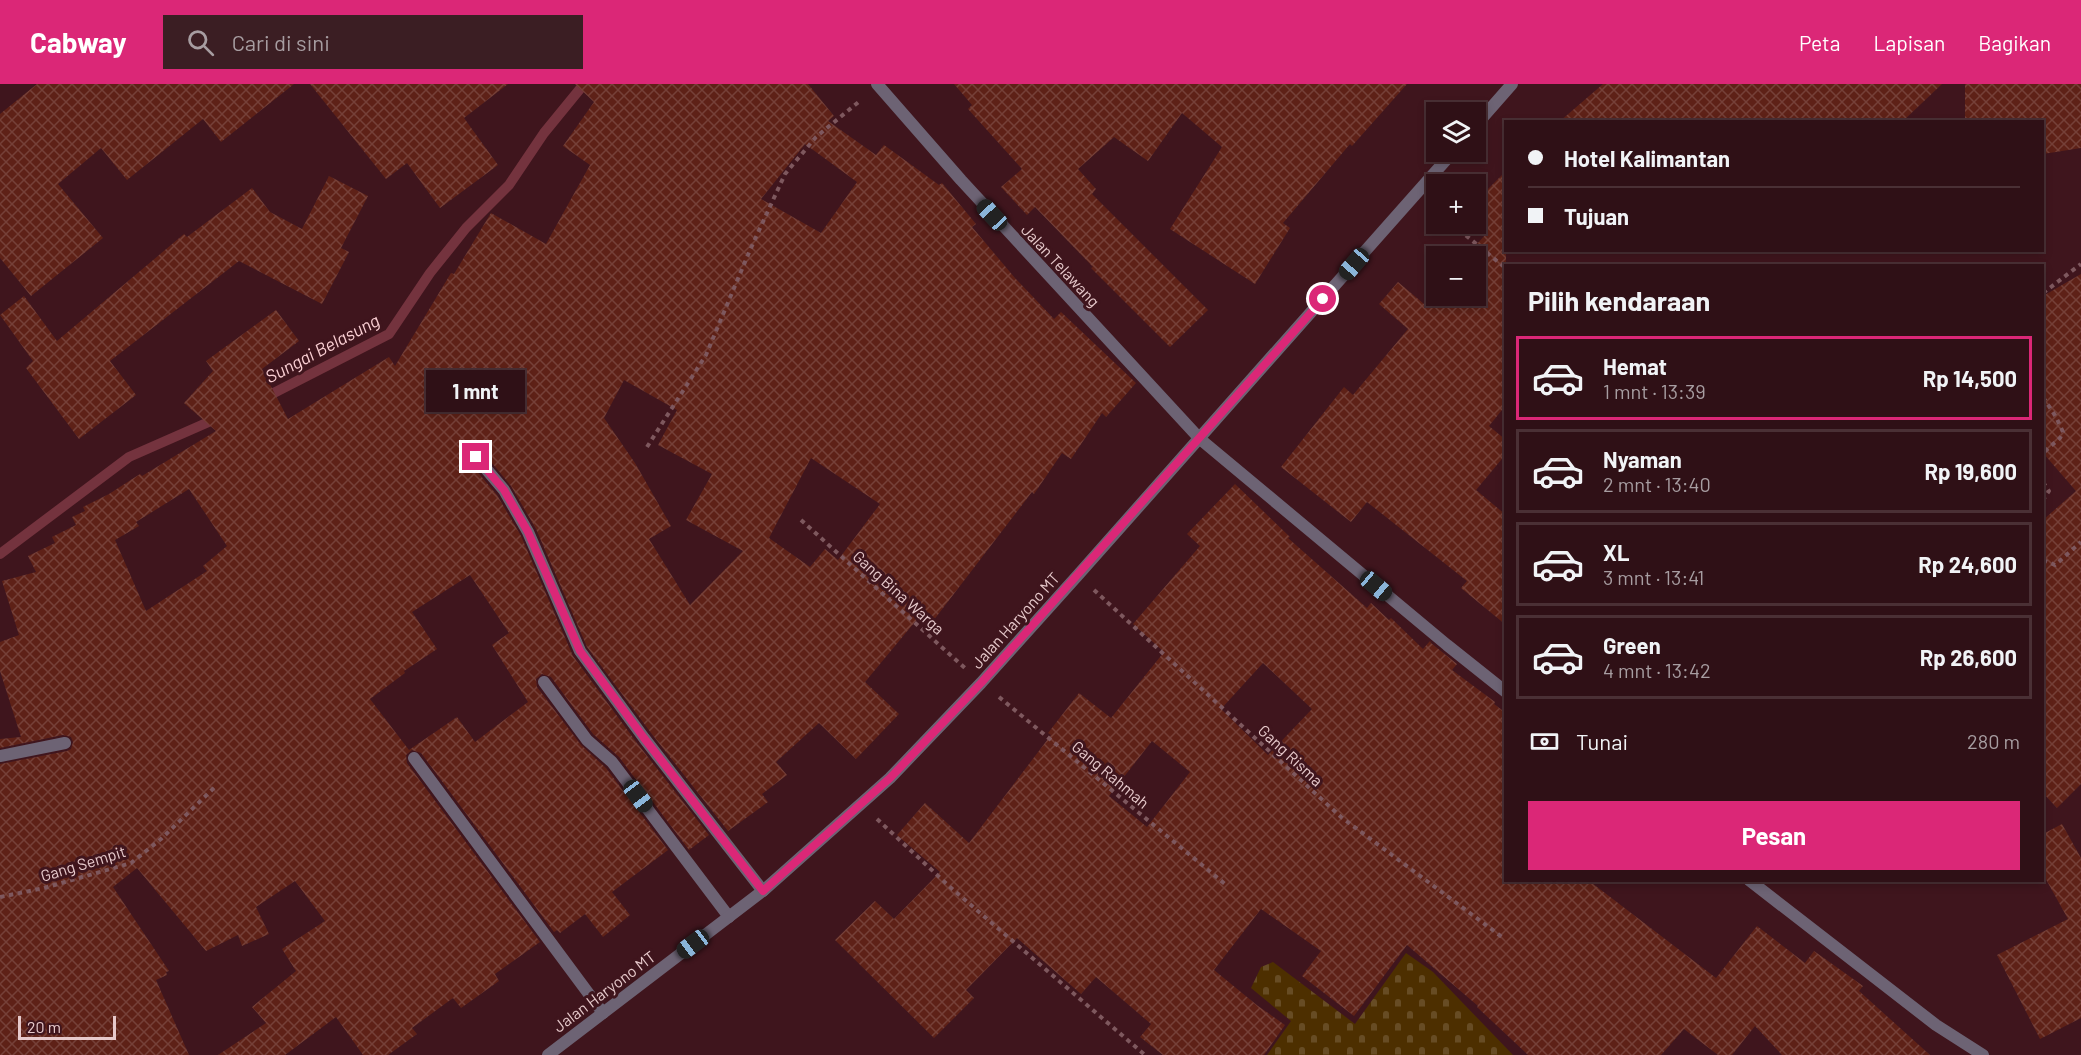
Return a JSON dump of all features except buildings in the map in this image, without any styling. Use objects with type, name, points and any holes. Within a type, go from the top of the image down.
[{"type":"street","points":[[1486,114],[1512,84]]},
{"type":"street","name":"Jalan Telawang","points":[[878,85],[961,180],[1200,439],[1504,690]]},
{"type":"street","name":"Jalan Haryono MT","points":[[548,1055],[763,891],[890,778],[981,683],[1444,162]]},
{"type":"street","points":[[476,457],[504,490],[528,532],[580,651],[644,738],[763,891]]},
{"type":"street","points":[[544,682],[587,740],[612,762],[729,916]]},
{"type":"street","points":[[0,756],[64,743]]},
{"type":"street","points":[[414,758],[603,1013]]},
{"type":"street","points":[[1752,882],[1936,1025],[1983,1055]]},
{"type":"path","points":[[647,447],[706,355],[785,174],[816,136],[878,85]]},
{"type":"path","points":[[1464,234],[1504,266]]},
{"type":"path","points":[[2044,292],[2081,264]]},
{"type":"path","points":[[2044,399],[2063,432],[2060,438],[2044,452]]},
{"type":"path","points":[[2044,484],[2049,491],[2044,498]]},
{"type":"path","name":"Gang Bina Warga","points":[[801,520],[981,683]]},
{"type":"path","points":[[2044,560],[2055,566],[2081,542]]},
{"type":"path","name":"Gang Risma","points":[[1078,575],[1341,817],[1502,937]]},
{"type":"path","name":"Gang Rahmah","points":[[981,683],[1225,884]]},
{"type":"path","name":"Gang Sempit","points":[[0,897],[44,888],[131,863],[161,839],[216,786]]},
{"type":"path","points":[[862,804],[950,887],[1145,1055]]},
{"type":"green space","points":[[1406,953],[1433,972],[1513,1055],[1267,1055],[1291,1021],[1251,988],[1261,967],[1273,962],[1355,1024]]},
{"type":"waterway","name":"Sungai Belasung","points":[[262,399],[389,334],[430,273],[466,228],[509,185],[544,133],[584,84]]},
{"type":"waterway","name":"Sungai Belasung","points":[[0,554],[129,457],[220,417]]},
{"type":"route","points":[[476,457],[504,490],[528,532],[580,651],[644,738],[763,891],[890,778],[981,683],[1323,299]]}]
